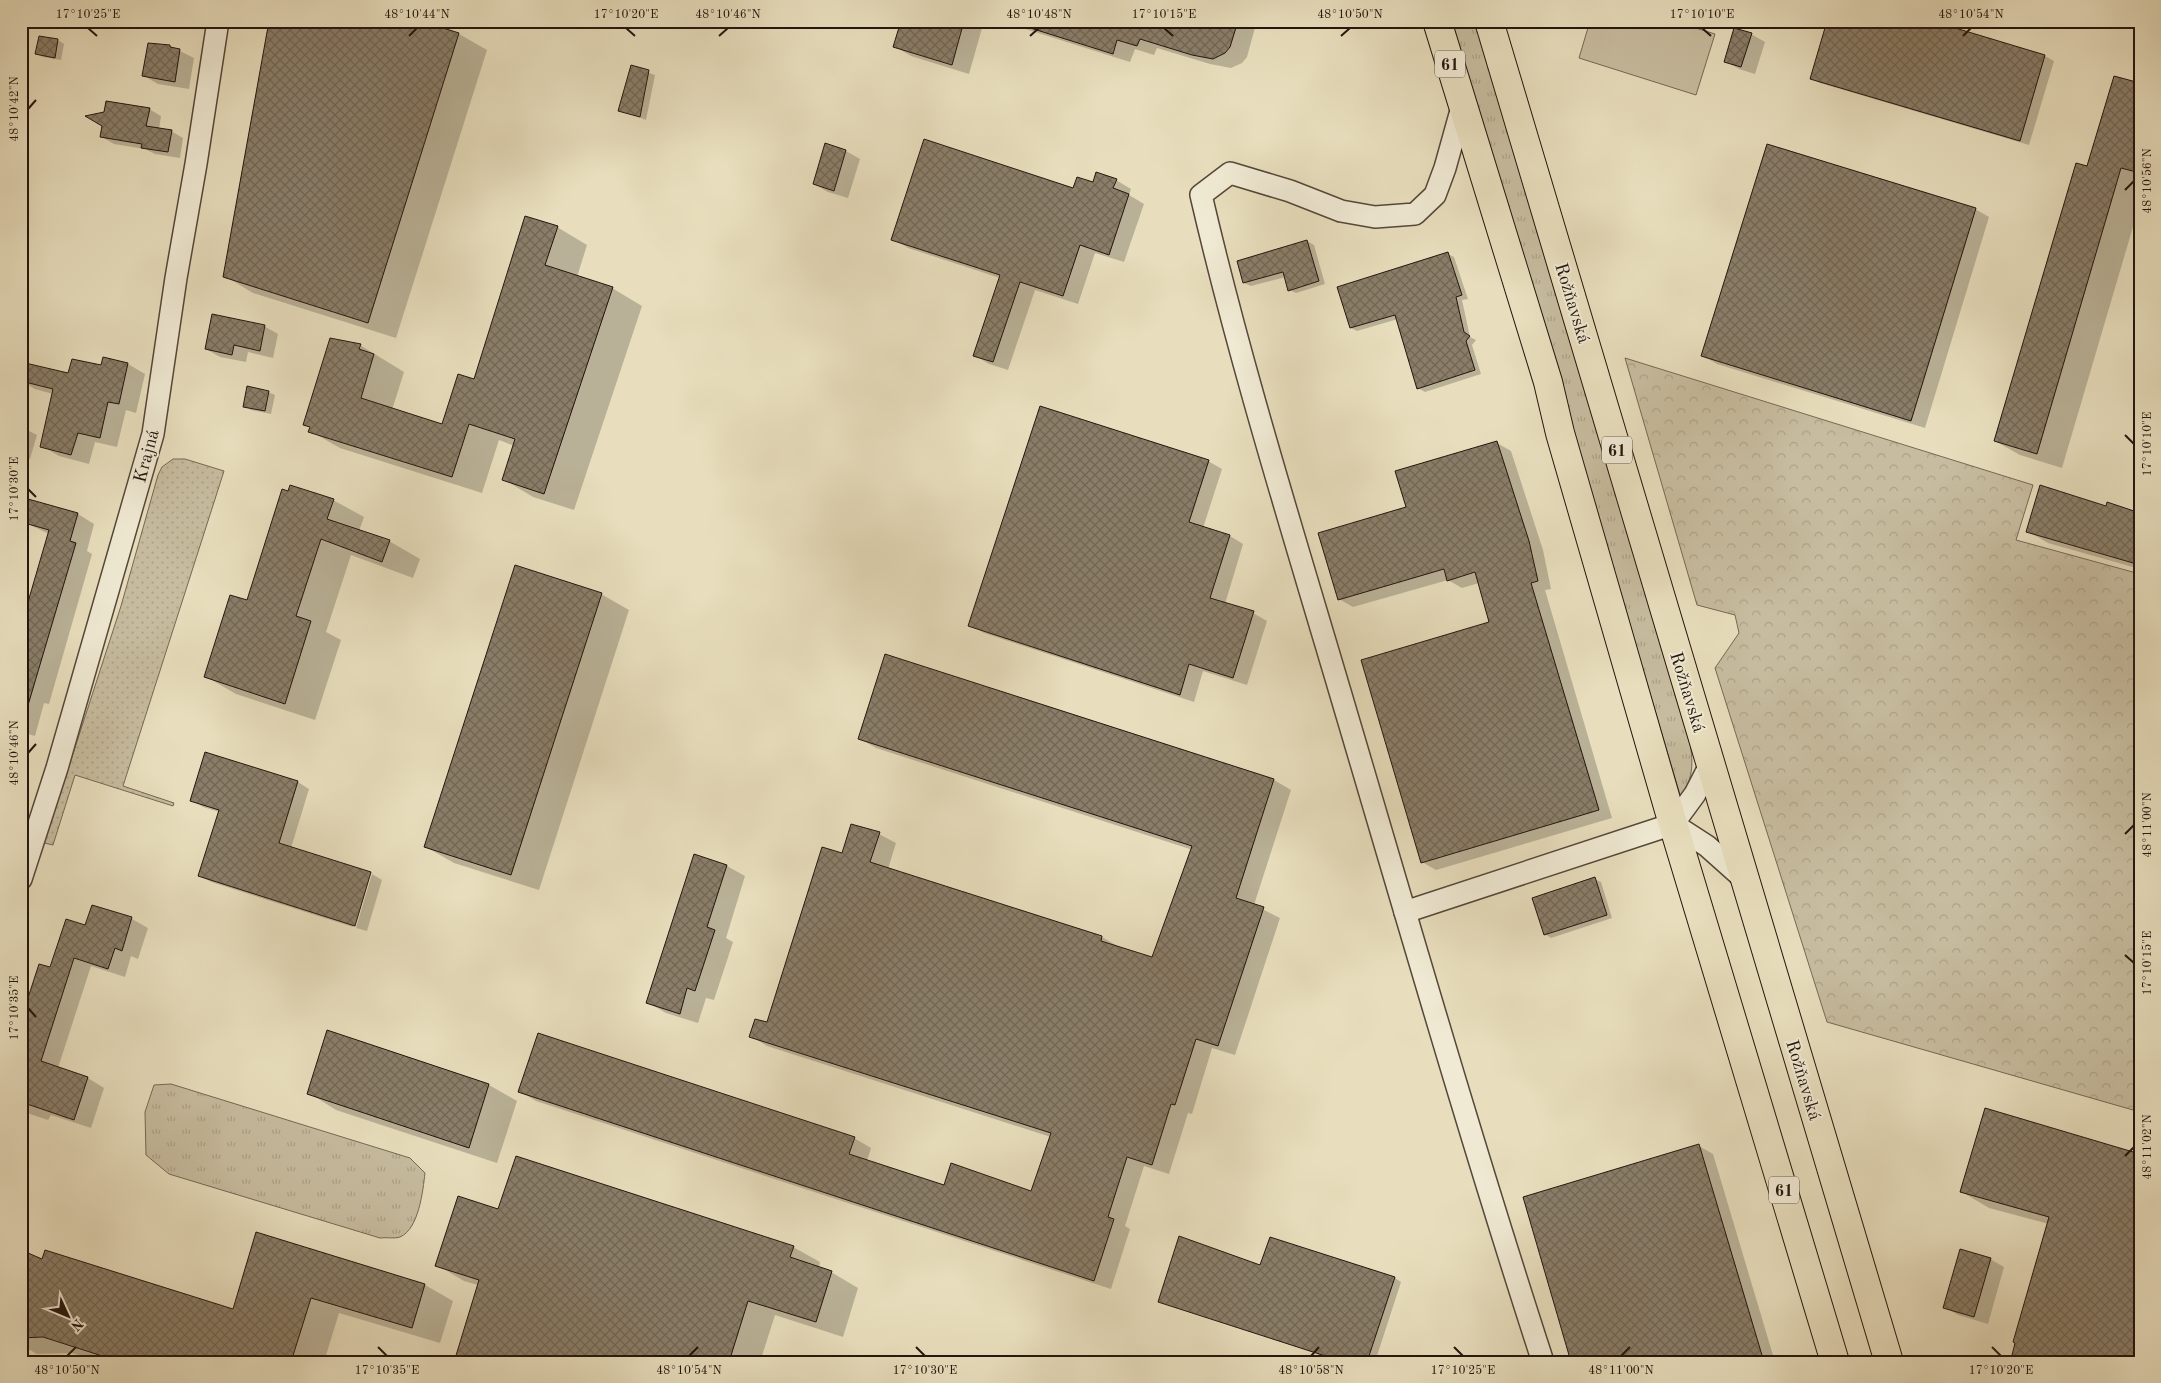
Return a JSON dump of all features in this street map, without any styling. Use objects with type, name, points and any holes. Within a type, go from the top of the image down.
[{"type":"main road","name":"61","points":[[1437,21],[1548,382],[1560,433],[1673,824],[1835,1362]]},
{"type":"main road","name":"Rožňavská","points":[[1489,21],[1889,1362]]},
{"type":"street","name":"Krajná","points":[[21,879],[57,768],[153,434],[176,278],[218,21]]},
{"type":"street","points":[[1462,107],[1445,168],[1435,195],[1415,214],[1375,217],[1341,211],[1290,191],[1230,173],[1201,195],[1218,267],[1268,446],[1455,1082],[1543,1362]]},
{"type":"street","points":[[1405,912],[1673,824],[1695,794],[1710,765]]},
{"type":"street","points":[[1673,824],[1707,846],[1744,879]]},
{"type":"green space","points":[[1450,21],[1478,21],[1687,726],[1692,763],[1689,780],[1681,798]]},
{"type":"green space","points":[[1590,21],[1673,21],[1715,34],[1696,95],[1579,58]]},
{"type":"green space","points":[[1625,358],[2033,485],[2016,540],[2140,574],[2140,1112],[1827,1022],[1715,668],[1739,633],[1735,615],[1697,605]]},
{"type":"green space","points":[[173,459],[185,459],[224,471],[123,786],[174,803],[173,806],[75,775],[53,845],[44,843],[121,606],[158,475],[162,467]]},
{"type":"green space","points":[[171,1084],[410,1158],[425,1173],[419,1208],[412,1226],[400,1237],[380,1238],[169,1174],[146,1155],[145,1112],[154,1085]]},
{"type":"building","points":[[269,21],[421,21],[459,33],[368,323],[223,277]]},
{"type":"building","points":[[901,21],[964,21],[952,65],[893,47]]},
{"type":"building","points":[[1025,21],[1238,21],[1230,47],[1225,53],[1213,59],[1192,55],[1140,39],[1137,46],[1117,40],[1113,54],[1024,26]]},
{"type":"building","points":[[1827,21],[1932,21],[2045,55],[2020,141],[1810,79]]},
{"type":"building","points":[[1734,28],[1752,33],[1741,67],[1724,62]]},
{"type":"building","points":[[39,36],[58,39],[55,58],[35,54]]},
{"type":"building","points":[[148,43],[170,45],[170,47],[180,49],[175,82],[142,76]]},
{"type":"building","points":[[631,65],[649,70],[640,117],[618,111]]},
{"type":"building","points":[[2114,76],[2140,83],[2140,173],[2121,168],[2037,454],[1994,441],[2076,163],[2087,166]]},
{"type":"building","points":[[106,101],[150,108],[146,126],[172,130],[168,152],[141,148],[142,144],[100,137],[102,126],[85,116],[104,112]]},
{"type":"building","points":[[924,139],[1073,188],[1077,177],[1093,182],[1096,172],[1117,179],[1113,188],[1129,194],[1109,255],[1080,245],[1063,296],[1020,282],[993,362],[973,356],[1000,275],[891,240]]},
{"type":"building","points":[[825,143],[846,150],[834,191],[813,184]]},
{"type":"building","points":[[1767,144],[1976,208],[1911,421],[1701,356]]},
{"type":"building","points":[[525,216],[558,226],[545,265],[613,287],[544,494],[502,480],[515,439],[469,424],[452,477],[308,432],[310,427],[303,425],[330,338],[361,344],[359,349],[374,354],[361,398],[442,424],[458,374],[474,379]]},
{"type":"building","points":[[1307,240],[1319,281],[1288,291],[1283,272],[1243,283],[1237,261]]},
{"type":"building","points":[[1448,252],[1462,295],[1456,297],[1464,332],[1470,336],[1466,341],[1475,370],[1417,389],[1395,315],[1350,328],[1337,287]]},
{"type":"building","points":[[212,314],[265,325],[260,351],[234,345],[232,355],[205,349]]},
{"type":"building","points":[[103,357],[128,363],[119,404],[108,402],[100,438],[78,433],[71,455],[40,447],[53,389],[21,381],[21,362],[68,373],[72,359],[101,365]]},
{"type":"building","points":[[247,386],[269,391],[265,411],[243,407]]},
{"type":"building","points":[[1040,406],[1209,460],[1189,522],[1230,535],[1210,598],[1254,611],[1233,678],[1189,664],[1180,695],[968,626]]},
{"type":"building","points":[[1497,441],[1529,541],[1538,581],[1531,583],[1599,810],[1421,863],[1361,660],[1489,622],[1475,572],[1447,581],[1444,569],[1338,600],[1318,533],[1406,507],[1395,471]]},
{"type":"building","points":[[290,485],[334,499],[327,519],[390,540],[382,562],[321,539],[296,616],[311,621],[285,704],[204,677],[230,595],[247,600],[282,489],[288,491]]},
{"type":"building","points":[[2040,485],[2106,506],[2107,502],[2140,513],[2140,565],[2026,532]]},
{"type":"building","points":[[21,497],[78,513],[70,541],[76,543],[26,712],[21,711],[21,600],[28,602],[49,530],[21,522]]},
{"type":"building","points":[[515,565],[602,593],[511,875],[424,847]]},
{"type":"building","points":[[885,654],[1274,779],[1236,898],[1264,907],[1218,1046],[1196,1039],[1175,1105],[1171,1104],[1152,1165],[1127,1157],[1108,1217],[1114,1219],[1094,1281],[518,1092],[538,1033],[855,1137],[849,1154],[944,1185],[951,1163],[1031,1191],[1051,1133],[749,1037],[755,1019],[767,1022],[822,847],[842,853],[851,824],[880,832],[870,862],[1102,936],[1101,941],[1152,957],[1192,846],[858,739]]},
{"type":"building","points":[[205,752],[298,781],[279,843],[371,872],[355,926],[198,876],[219,810],[190,801]]},
{"type":"building","points":[[694,854],[727,865],[707,927],[715,930],[695,991],[687,988],[680,1014],[646,1003]]},
{"type":"building","points":[[1595,877],[1607,915],[1544,935],[1532,898]]},
{"type":"building","points":[[92,905],[132,917],[122,951],[115,948],[108,969],[74,958],[41,1061],[88,1077],[74,1120],[27,1104],[25,1110],[21,1110],[21,1003],[26,1004],[39,964],[50,967],[66,919],[85,925]]},
{"type":"building","points":[[327,1030],[489,1084],[469,1148],[307,1094]]},
{"type":"building","points":[[1985,1108],[2140,1154],[2140,1362],[2037,1362],[2012,1355],[2015,1343],[2013,1342],[2049,1217],[1960,1192]]},
{"type":"building","points":[[1699,1144],[1764,1362],[1571,1362],[1523,1197]]},
{"type":"building","points":[[516,1156],[794,1246],[790,1257],[832,1271],[816,1322],[748,1301],[729,1362],[454,1362],[479,1280],[435,1266],[458,1196],[498,1209]]},
{"type":"building","points":[[256,1232],[425,1284],[412,1328],[311,1298],[291,1362],[121,1362],[43,1337],[21,1338],[21,1250],[42,1259],[45,1250],[233,1309]]},
{"type":"building","points":[[1179,1236],[1260,1265],[1270,1237],[1395,1277],[1367,1362],[1344,1362],[1158,1302]]},
{"type":"building","points":[[1960,1249],[1991,1258],[1974,1317],[1943,1308]]}]
